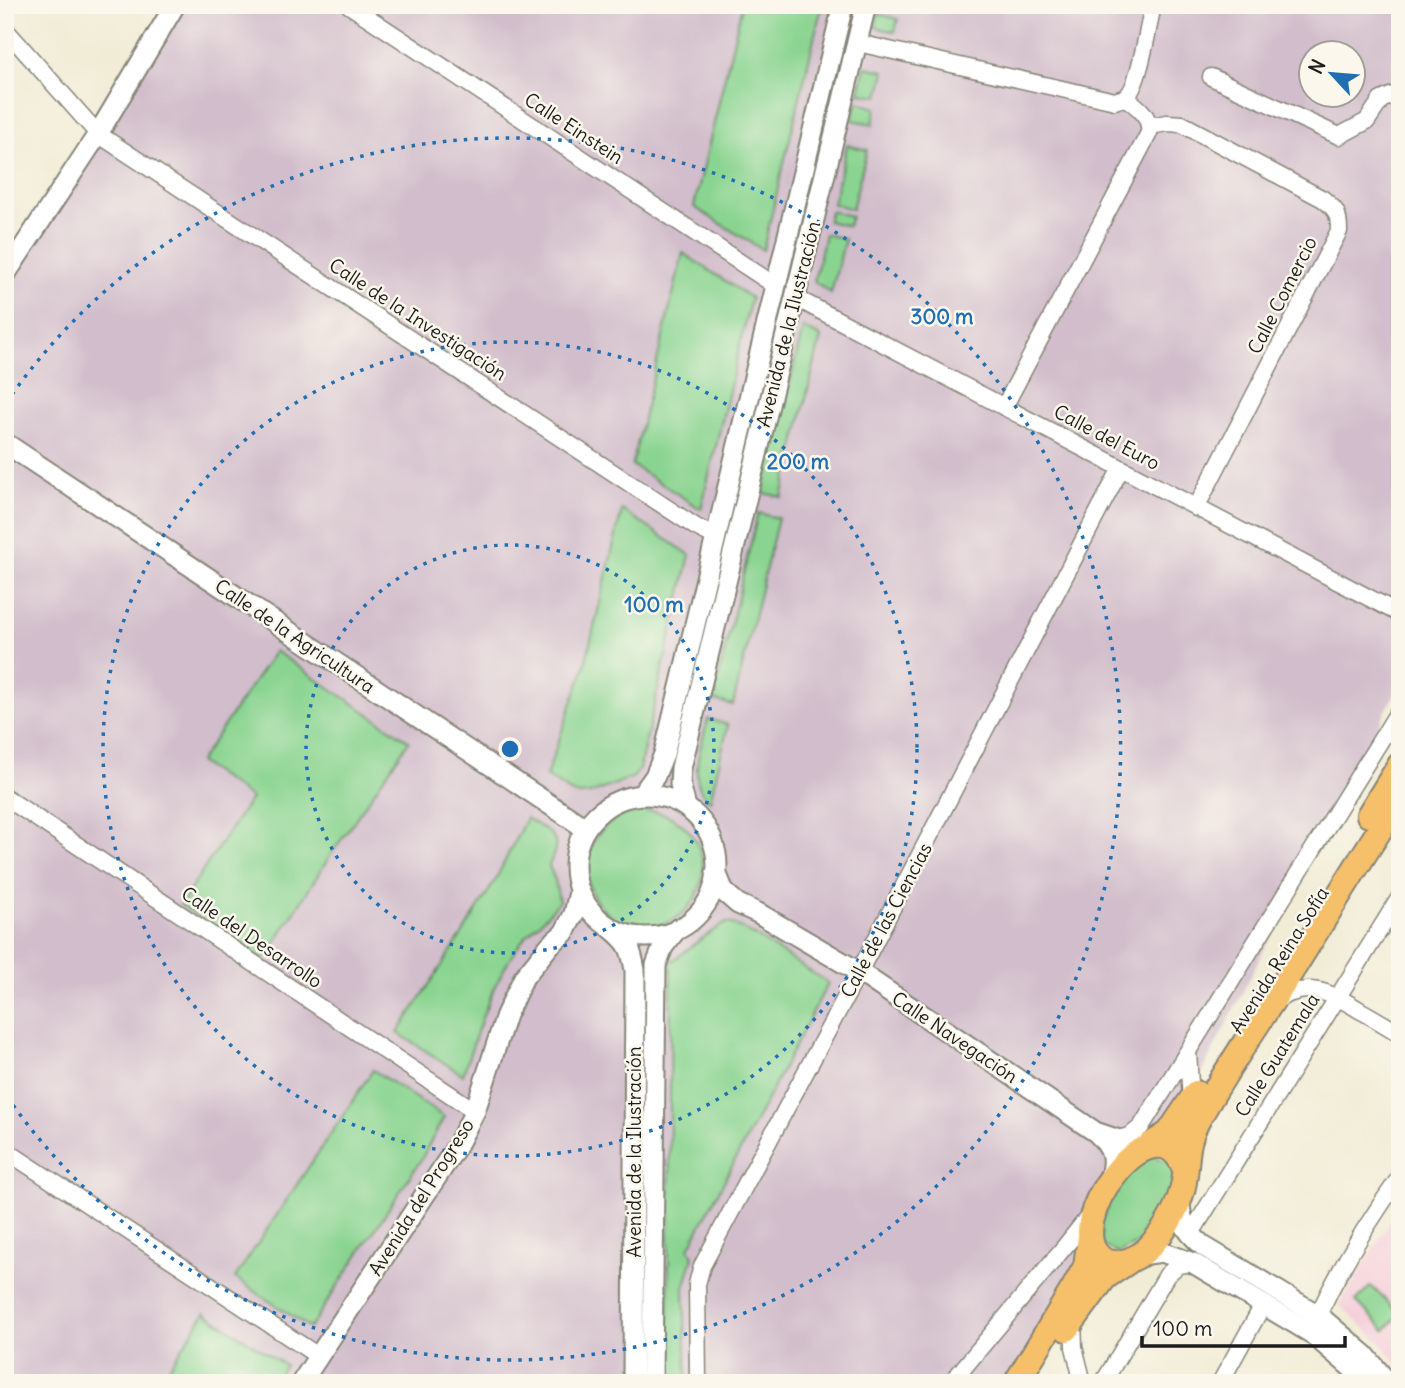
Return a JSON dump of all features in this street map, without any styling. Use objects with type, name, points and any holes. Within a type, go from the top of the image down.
[{"type":"main road","name":"Avenida Reina Sofía","points":[[1149,1146],[1169,1133],[1191,1101],[1400,765]]},
{"type":"main road","name":"Avenida Reina Sofía","points":[[1184,1167],[1188,1143],[1196,1123],[1400,797]]},
{"type":"main road","points":[[1016,1383],[1086,1266],[1094,1209],[1108,1185],[1136,1153],[1149,1146],[1158,1145],[1171,1149],[1179,1155],[1184,1167],[1184,1181],[1172,1215],[1153,1243],[1105,1277],[1073,1320],[1034,1383]]},
{"type":"main road","points":[[1090,1237],[1093,1248],[1102,1259],[1112,1263],[1135,1258]]},
{"type":"street","points":[[5,275],[98,134],[175,5]]},
{"type":"street","name":"Calle Einstein","points":[[349,5],[776,286]]},
{"type":"street","name":"Avenida de la Ilustración","points":[[642,794],[656,776],[664,754],[843,5]]},
{"type":"street","name":"Avenida de la Ilustración","points":[[686,807],[680,784],[681,768],[866,5]]},
{"type":"street","points":[[858,43],[1115,101],[1126,98],[1138,74],[1153,5]]},
{"type":"street","name":"Calle de la Investigación","points":[[5,29],[98,134],[696,527],[716,537]]},
{"type":"street","points":[[1211,76],[1339,136],[1367,121],[1381,100],[1400,92]]},
{"type":"street","points":[[1004,407],[1149,133],[1148,119],[1126,98]]},
{"type":"street","name":"Calle Comercio","points":[[1150,126],[1182,124],[1323,199],[1339,216],[1339,231],[1196,508]]},
{"type":"street","name":"Calle del Euro","points":[[794,297],[1400,614]]},
{"type":"street","name":"Calle de la Agricultura","points":[[5,443],[585,828]]},
{"type":"street","name":"Calle de las Ciencias","points":[[698,1383],[697,1284],[702,1266],[859,972],[1121,468]]},
{"type":"street","points":[[1116,1139],[1130,1136],[1141,1127],[1400,709]]},
{"type":"street","points":[[564,933],[584,925],[609,927],[627,934],[649,937],[677,929],[700,911],[712,892],[716,872],[715,849],[706,828],[686,807],[665,797],[642,794],[629,796],[606,807],[585,828],[577,846],[575,871],[579,892],[589,909],[609,927]]},
{"type":"street","name":"Calle del Desarrollo","points":[[5,797],[475,1111]]},
{"type":"street","name":"Calle Navegación","points":[[716,872],[724,892],[738,904],[859,972],[1097,1133]]},
{"type":"street","name":"Avenida del Progreso","points":[[301,1383],[457,1146],[475,1111],[506,1015],[524,976],[564,933],[575,914],[579,892]]},
{"type":"street","name":"Calle Guatemala","points":[[1190,1235],[1400,897]]},
{"type":"street","points":[[700,911],[719,903],[738,904]]},
{"type":"street","name":"Avenida de la Ilustración","points":[[609,927],[626,941],[632,953],[635,970],[633,1383]]},
{"type":"street","name":"Avenida de la Ilustración","points":[[652,1383],[656,965],[663,947],[677,929]]},
{"type":"street","points":[[1268,1007],[1285,995],[1317,990],[1338,997],[1400,1034]]},
{"type":"street","points":[[1188,1051],[1191,1101]]},
{"type":"street","points":[[1097,1133],[1131,1144],[1149,1146]]},
{"type":"street","points":[[1097,1133],[1109,1145],[1113,1158],[1108,1185]]},
{"type":"street","points":[[5,1150],[318,1356]]},
{"type":"street","points":[[1318,1315],[1336,1278],[1379,1206],[1400,1177]]},
{"type":"street","points":[[1179,1198],[1182,1222],[1190,1235],[1203,1246],[1318,1315],[1365,1355],[1388,1383]]},
{"type":"street","points":[[951,1383],[1094,1209]]},
{"type":"street","points":[[1135,1258],[1162,1252],[1193,1263],[1311,1333],[1353,1369],[1364,1383]]},
{"type":"street","points":[[1103,1383],[1167,1275],[1178,1265],[1193,1263]]},
{"type":"street","points":[[1220,1383],[1263,1305]]},
{"type":"street","points":[[1073,1320],[1074,1347],[1083,1383]]},
{"type":"shaded area","points":[[177,5],[1400,5],[1400,683],[1182,1111],[1088,1237],[1013,1383],[5,1383],[5,277]]},
{"type":"shaded area","points":[[1400,1205],[1400,1366],[1381,1343],[1339,1305]]},
{"type":"green space","points":[[742,5],[814,5],[821,10],[763,250],[694,207]]},
{"type":"green space","points":[[878,14],[898,19],[895,32],[875,27]]},
{"type":"green space","points":[[865,67],[885,71],[879,96],[859,93]]},
{"type":"green space","points":[[857,102],[876,108],[873,124],[852,120]]},
{"type":"green space","points":[[847,145],[867,150],[852,209],[833,204]]},
{"type":"green space","points":[[830,211],[851,216],[848,226],[828,221]]},
{"type":"green space","points":[[825,234],[845,239],[831,293],[814,281]]},
{"type":"green space","points":[[683,253],[751,298],[701,509],[632,465]]},
{"type":"green space","points":[[803,328],[821,337],[782,497],[763,493]]},
{"type":"green space","points":[[622,510],[690,555],[639,769],[634,777],[590,794],[579,795],[546,776],[584,669]]},
{"type":"green space","points":[[758,513],[778,518],[733,705],[713,700]]},
{"type":"green space","points":[[275,651],[409,741],[328,859],[264,960],[180,905],[251,798],[199,762]]},
{"type":"green space","points":[[708,719],[728,725],[710,801],[702,793],[697,774],[699,751]]},
{"type":"green space","points":[[645,811],[667,816],[686,828],[698,847],[703,869],[698,891],[686,910],[667,922],[645,927],[623,922],[604,910],[592,891],[587,869],[592,847],[604,828],[623,816]]},
{"type":"green space","points":[[526,818],[554,838],[555,849],[549,866],[559,901],[522,941],[502,972],[487,1005],[463,1075],[398,1033],[496,879]]},
{"type":"green space","points":[[726,923],[757,937],[828,983],[689,1248],[693,1256],[684,1288],[687,1383],[668,1383],[671,962]]},
{"type":"green space","points":[[373,1070],[444,1117],[422,1158],[310,1328],[235,1278]]},
{"type":"green space","points":[[1152,1155],[1172,1164],[1175,1177],[1165,1206],[1142,1241],[1118,1254],[1102,1245],[1101,1222],[1109,1203],[1131,1171]]},
{"type":"green space","points":[[1371,1286],[1400,1314],[1385,1330],[1356,1301]]},
{"type":"green space","points":[[205,1313],[285,1365],[274,1383],[159,1383]]}]
